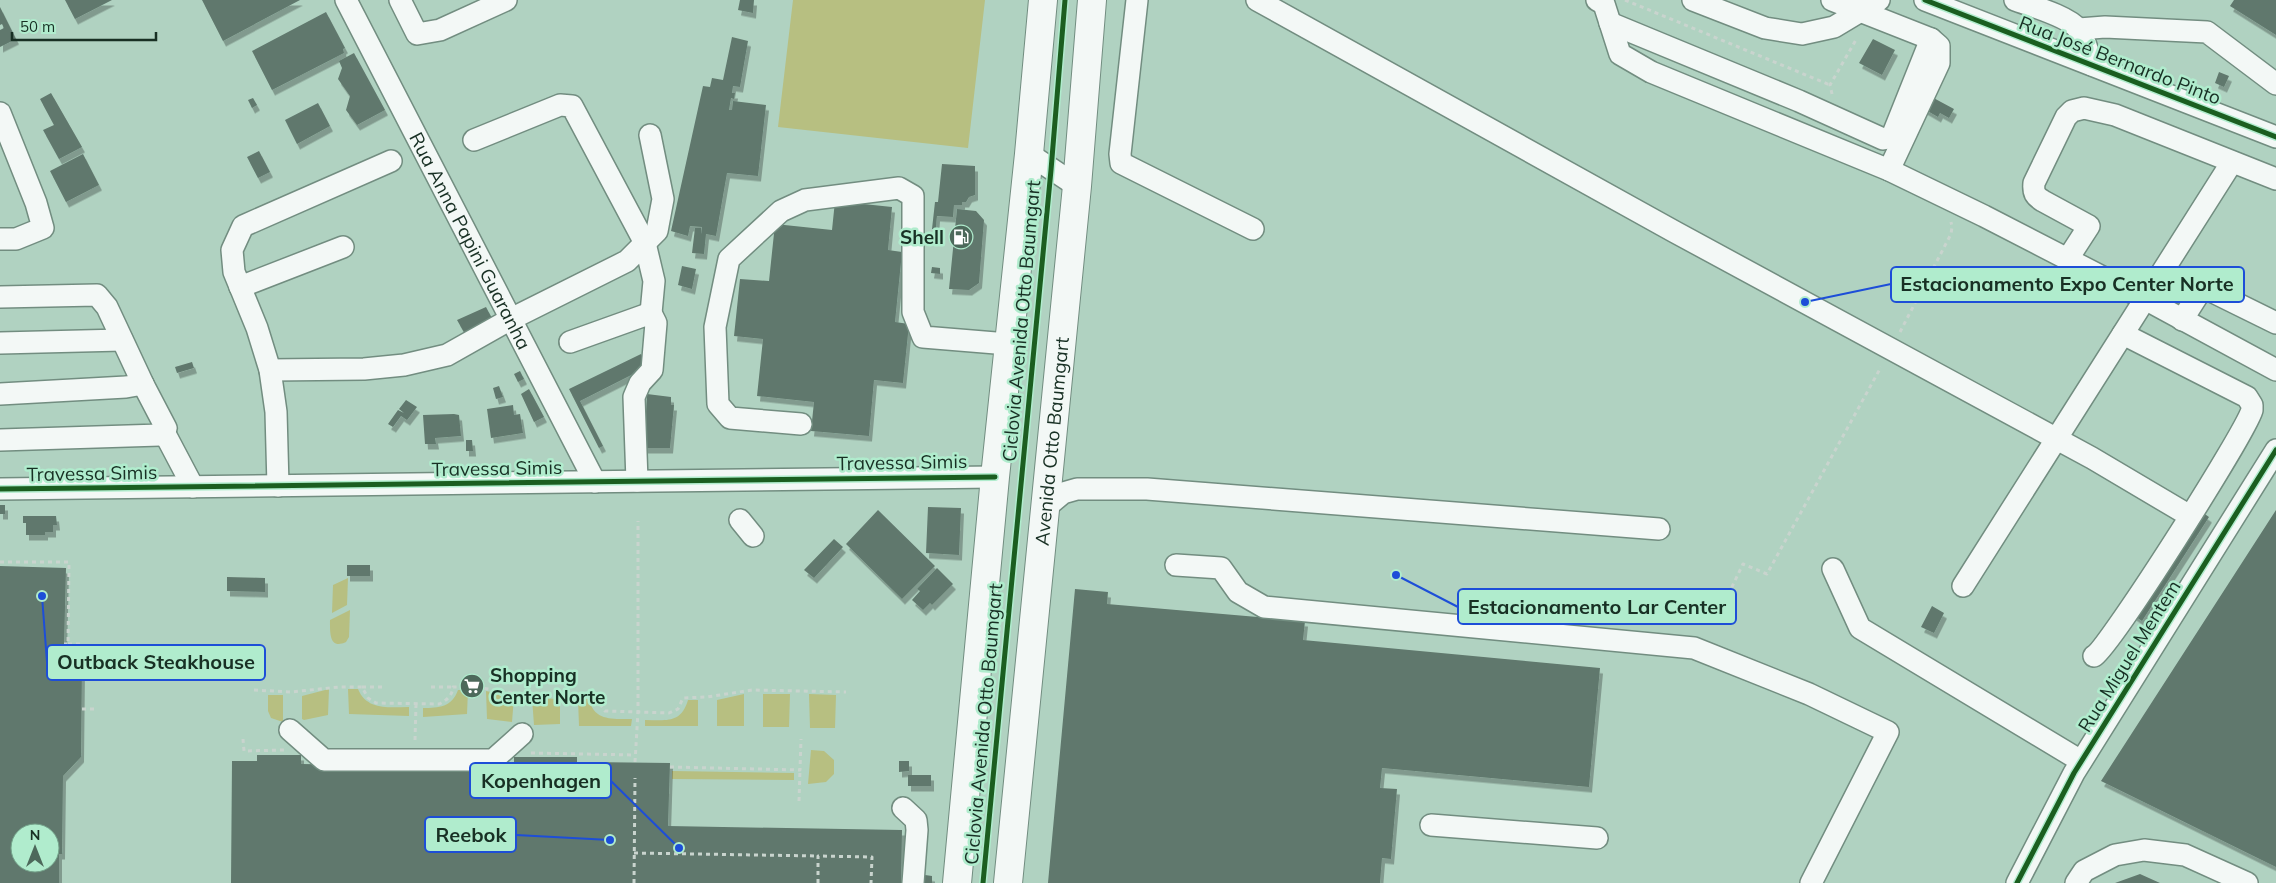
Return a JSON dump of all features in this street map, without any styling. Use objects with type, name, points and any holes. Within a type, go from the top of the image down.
[{"type":"main road","points":[[957,883],[995,477],[1043,0]]},
{"type":"main road","name":"Avenida Otto Baumgart","points":[[1008,883],[1077,186],[1092,0]]},
{"type":"street","name":"Rua Anna Papini Guaranha","points":[[346,0],[595,482]]},
{"type":"street","points":[[400,0],[417,34],[440,30],[506,0]]},
{"type":"street","points":[[1137,0],[1120,154],[1121,163],[1253,229]]},
{"type":"street","points":[[1257,0],[1675,232],[2056,438],[2190,516]]},
{"type":"street","points":[[1597,0],[1604,4],[1620,54],[1651,72],[1889,170],[1984,216],[2066,260],[2145,299],[2276,370]]},
{"type":"street","points":[[1693,0],[1765,28],[1802,34],[1834,26],[1872,10]]},
{"type":"street","points":[[1832,0],[1872,10],[1930,39],[1939,46],[1939,63],[1889,170]]},
{"type":"street","name":"Rua José Bernardo Pinto","points":[[1925,0],[2276,137]]},
{"type":"street","points":[[2015,0],[2071,22],[2079,29],[2092,65]]},
{"type":"street","points":[[1610,23],[1883,139],[1889,138],[1903,113],[1930,39]]},
{"type":"street","points":[[2079,29],[2105,26],[2207,32],[2276,84]]},
{"type":"street","points":[[474,140],[560,105],[572,106],[644,243],[654,281],[651,314],[656,323],[652,370],[640,383],[634,397],[637,481]]},
{"type":"street","points":[[2066,260],[2089,226],[2036,197],[2033,192],[2034,183],[2066,116],[2072,111],[2084,108],[2115,115],[2276,179]]},
{"type":"street","points":[[0,113],[36,203],[43,228],[16,239],[0,239]]},
{"type":"street","points":[[270,370],[364,369],[404,364],[447,355],[511,319],[627,261],[657,231],[663,199],[650,135]]},
{"type":"street","points":[[1029,154],[1077,186]]},
{"type":"street","points":[[278,486],[276,412],[270,370],[257,328],[234,272],[232,250],[243,226],[391,161]]},
{"type":"street","points":[[1963,586],[2232,162]]},
{"type":"street","points":[[801,424],[730,418],[718,404],[716,327],[729,259],[781,211],[805,200],[899,188],[913,196],[913,312],[923,337],[1008,344]]},
{"type":"street","points":[[240,287],[342,247]]},
{"type":"street","points":[[2182,320],[2203,287],[2276,323]]},
{"type":"street","points":[[0,297],[97,295],[107,307],[166,428],[164,432],[193,487]]},
{"type":"street","points":[[570,342],[651,314]]},
{"type":"street","points":[[2094,656],[2100,653],[2119,626],[2190,516],[2250,416],[2252,405],[2247,397],[2123,334]]},
{"type":"street","points":[[0,343],[122,340]]},
{"type":"street","points":[[0,394],[126,387],[143,384]]},
{"type":"street","points":[[0,440],[160,435],[164,432]]},
{"type":"street","name":"Rua Miguel Mentem","points":[[2017,883],[2081,761],[2276,450]]},
{"type":"street","name":"Travessa Simis","points":[[0,489],[995,477]]},
{"type":"street","points":[[1045,508],[1063,493],[1077,489],[1147,489],[1658,529]]},
{"type":"street","points":[[740,520],[754,536]]},
{"type":"street","points":[[1176,565],[1221,568],[1238,592],[1264,608],[1694,648],[1809,694],[1888,732],[1811,883]]},
{"type":"street","points":[[1832,570],[1860,628],[2081,761]]},
{"type":"street","points":[[290,730],[324,760],[493,760],[522,734]]},
{"type":"street","points":[[903,808],[916,820],[913,883]]},
{"type":"street","points":[[1431,825],[1597,838]]},
{"type":"street","points":[[2076,883],[2084,871],[2115,855],[2144,850],[2185,856],[2247,883]]},
{"type":"path","points":[[1625,0],[1830,85]]},
{"type":"path","points":[[1842,120],[1830,85],[1872,10]]},
{"type":"path","points":[[1593,638],[1596,608],[1716,620],[1743,564],[1767,574],[1892,348],[1950,234],[1952,227],[1949,217]]},
{"type":"path","points":[[635,762],[638,712],[638,521]]},
{"type":"path","points":[[0,562],[69,562],[66,644],[83,644]]},
{"type":"path","points":[[254,690],[291,692],[339,687],[384,687]]},
{"type":"path","points":[[362,687],[368,698],[376,703],[439,704],[452,694],[453,687]]},
{"type":"path","points":[[430,687],[476,687],[524,695],[594,696],[604,711],[669,713],[678,709],[682,698],[707,697],[752,690],[846,692]]},
{"type":"path","points":[[415,740],[416,704]]},
{"type":"path","points":[[82,709],[94,709]]},
{"type":"path","points":[[799,801],[801,739]]},
{"type":"path","points":[[670,767],[800,770]]},
{"type":"path","points":[[634,883],[635,778]]},
{"type":"path","points":[[634,853],[872,857],[872,883]]},
{"type":"path","points":[[818,856],[818,883]]},
{"type":"green space","points":[[793,0],[985,0],[968,148],[778,127]]},
{"type":"green space","points":[[348,578],[347,605],[332,613],[333,585]]},
{"type":"green space","points":[[350,610],[349,637],[346,642],[336,644],[333,642],[330,630],[330,620]]},
{"type":"green space","points":[[329,689],[328,715],[302,719],[302,696]]},
{"type":"green space","points":[[348,689],[358,689],[367,701],[373,704],[387,707],[409,707],[409,716],[349,714]]},
{"type":"green space","points":[[458,690],[468,690],[467,714],[423,717],[423,708],[434,708],[449,703]]},
{"type":"green space","points":[[486,691],[514,697],[512,722],[487,719]]},
{"type":"green space","points":[[744,694],[744,726],[717,726],[717,700]]},
{"type":"green space","points":[[763,694],[790,694],[789,727],[763,727]]},
{"type":"green space","points":[[809,694],[836,695],[835,728],[810,728]]},
{"type":"green space","points":[[268,695],[283,695],[283,722],[271,718],[268,711]]},
{"type":"green space","points":[[532,698],[560,699],[560,724],[534,725]]},
{"type":"green space","points":[[578,699],[589,699],[595,711],[605,717],[632,719],[631,726],[579,726]]},
{"type":"green space","points":[[688,700],[698,700],[698,726],[645,726],[645,720],[666,720],[677,717],[685,708]]},
{"type":"green space","points":[[811,750],[824,751],[834,760],[834,774],[826,782],[808,784]]},
{"type":"green space","points":[[672,771],[794,773],[794,780],[672,779]]},
{"type":"building","points":[[65,0],[112,0],[75,19]]},
{"type":"building","points":[[202,0],[300,0],[223,41]]},
{"type":"building","points":[[740,0],[754,0],[753,13],[738,10]]},
{"type":"building","points":[[2234,0],[2276,0],[2276,35],[2230,6]]},
{"type":"building","points":[[0,7],[16,39],[0,47],[0,30],[4,28],[2,24],[0,25]]},
{"type":"building","points":[[326,12],[345,48],[343,49],[344,53],[272,90],[252,51]]},
{"type":"building","points":[[732,37],[748,41],[740,87],[733,86],[732,93],[735,93],[734,99],[731,98],[729,110],[732,110],[733,101],[766,105],[758,176],[727,173],[716,236],[706,234],[704,254],[692,253],[695,228],[701,228],[701,234],[702,227],[690,226],[688,236],[671,231],[703,86],[710,87],[712,78],[723,80]]},
{"type":"building","points":[[1873,39],[1895,50],[1882,75],[1859,63]]},
{"type":"building","points":[[354,53],[385,110],[357,125],[346,110],[350,96],[338,79],[342,68],[339,61]]},
{"type":"building","points":[[2219,72],[2229,76],[2224,87],[2215,83]]},
{"type":"building","points":[[1902,81],[1954,109],[1949,118],[1940,113],[1938,117],[1905,98],[1907,95],[1898,90]]},
{"type":"building","points":[[51,93],[82,147],[59,159],[43,130],[54,125],[40,99]]},
{"type":"building","points":[[253,98],[257,105],[252,108],[248,100]]},
{"type":"building","points":[[318,103],[330,126],[297,144],[285,120]]},
{"type":"building","points":[[259,151],[270,172],[258,178],[247,157]]},
{"type":"building","points":[[83,154],[99,185],[66,202],[50,171]]},
{"type":"building","points":[[942,164],[975,166],[975,195],[969,197],[966,202],[962,202],[962,205],[954,205],[953,217],[937,216],[936,229],[932,229],[935,202],[938,202]]},
{"type":"building","points":[[835,201],[892,207],[888,250],[902,252],[895,322],[909,324],[903,383],[874,380],[869,436],[811,431],[814,402],[757,396],[763,339],[734,336],[740,279],[769,281],[775,224],[832,230]]},
{"type":"building","points":[[957,209],[976,211],[984,220],[979,283],[969,290],[949,289]]},
{"type":"building","points":[[682,266],[696,269],[692,289],[678,285]]},
{"type":"building","points":[[932,267],[940,268],[940,274],[931,273]]},
{"type":"building","points":[[486,307],[496,326],[465,334],[457,320]]},
{"type":"building","points":[[641,354],[647,367],[580,401],[603,446],[599,448],[569,389]]},
{"type":"building","points":[[192,362],[194,368],[177,373],[175,367]]},
{"type":"building","points":[[520,371],[524,379],[518,382],[514,374]]},
{"type":"building","points":[[499,386],[503,397],[496,399],[493,388]]},
{"type":"building","points":[[529,389],[544,417],[534,422],[521,394]]},
{"type":"building","points":[[647,394],[671,397],[671,405],[674,405],[670,448],[644,448]]},
{"type":"building","points":[[406,400],[417,407],[407,420],[401,416],[393,427],[388,424],[398,410],[404,413],[399,409]]},
{"type":"building","points":[[513,405],[514,415],[520,414],[523,433],[491,438],[487,409]]},
{"type":"building","points":[[423,415],[459,415],[461,436],[435,438],[436,444],[425,444]]},
{"type":"building","points":[[466,440],[472,440],[473,451],[466,451]]},
{"type":"building","points":[[0,505],[5,505],[5,514],[0,514]]},
{"type":"building","points":[[928,507],[961,508],[959,555],[926,553]]},
{"type":"building","points":[[878,510],[935,566],[902,599],[846,544]]},
{"type":"building","points":[[2199,510],[2209,517],[2142,621],[2132,614]]},
{"type":"building","points":[[2276,510],[2276,867],[2101,781]]},
{"type":"building","points":[[23,516],[56,516],[57,525],[53,525],[53,532],[45,532],[45,535],[26,535],[26,523],[23,523]]},
{"type":"building","points":[[834,539],[843,547],[814,578],[804,570]]},
{"type":"building","points":[[347,565],[370,565],[370,576],[347,576]]},
{"type":"building","points":[[0,566],[66,568],[64,646],[82,665],[81,757],[63,776],[62,854],[60,854],[60,823],[10,823],[10,873],[59,873],[59,883],[0,883]]},
{"type":"building","points":[[937,568],[953,584],[932,605],[930,603],[923,610],[912,600],[920,591],[917,589]]},
{"type":"building","points":[[227,577],[265,578],[265,592],[227,591]]},
{"type":"building","points":[[1075,589],[1108,592],[1107,604],[1305,621],[1303,640],[1600,668],[1589,787],[1382,768],[1380,788],[1397,789],[1391,859],[1382,858],[1380,883],[1048,883]]},
{"type":"building","points":[[1932,606],[1944,613],[1934,633],[1921,627]]},
{"type":"building","points":[[257,755],[301,755],[301,764],[514,767],[514,757],[577,757],[577,778],[588,777],[588,762],[670,763],[668,826],[902,830],[901,883],[231,883],[232,761],[257,761]]},
{"type":"building","points":[[899,761],[909,761],[909,771],[899,772]]},
{"type":"building","points":[[908,775],[931,775],[931,786],[908,786]]},
{"type":"building","points":[[2140,874],[2160,883],[2115,883]]},
{"type":"building","points":[[925,875],[932,876],[932,883],[925,883]]},
{"type":"cycle path","name":"Ciclovia Avenida Otto Baumgart","points":[[983,883],[1051,170],[1065,0]]},
{"type":"cycle path","points":[[1925,0],[2276,137]]},
{"type":"cycle path","points":[[2017,883],[2074,773],[2276,450]]},
{"type":"cycle path","points":[[0,489],[995,477]]},
{"type":"place","name":"Shell","points":[[961,237]]},
{"type":"place","name":"Estacionamento Expo Center Norte","points":[[1805,302]]},
{"type":"place","name":"Estacionamento Lar Center","points":[[1396,575]]},
{"type":"place","name":"Outback Steakhouse","points":[[42,596]]},
{"type":"place","name":"Shopping Center Norte","points":[[472,686]]},
{"type":"place","name":"Reebok","points":[[610,840]]},
{"type":"place","name":"Kopenhagen","points":[[679,848]]}]
